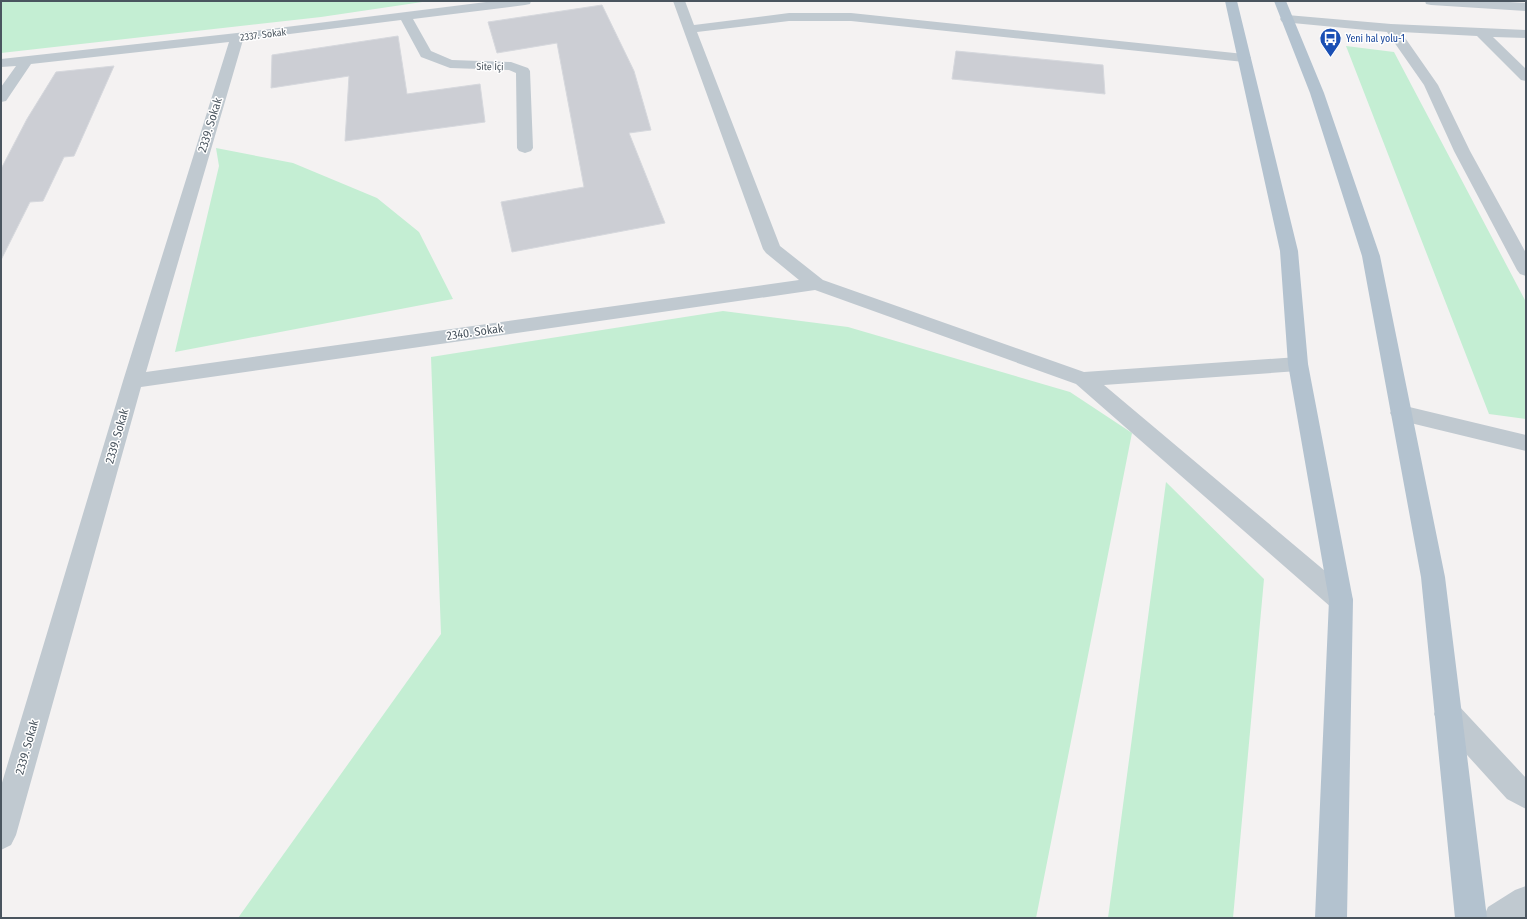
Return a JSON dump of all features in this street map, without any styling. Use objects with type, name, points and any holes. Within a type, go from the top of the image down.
[{"type":"main road","points":[[1231,1],[1289,251],[1298,364],[1341,600],[1331,918]]},
{"type":"main road","points":[[1284,10],[1317,93],[1371,256],[1433,577],[1472,918]]},
{"type":"street","name":"2337. Sokak","points":[[1,62],[237,37],[525,1]]},
{"type":"street","points":[[680,1],[772,249],[816,284],[1083,379],[1341,600]]},
{"type":"street","points":[[1431,1],[1526,7]]},
{"type":"street","points":[[1284,10],[1391,28],[1526,34]]},
{"type":"street","name":"Site İçi","points":[[405,16],[426,54],[450,64],[511,66],[523,71],[525,148]]},
{"type":"street","points":[[691,29],[789,17],[851,17],[1244,58]]},
{"type":"street","points":[[1391,28],[1431,85],[1462,151],[1526,270]]},
{"type":"street","points":[[1482,33],[1526,77]]},
{"type":"street","name":"2339. Sokak","points":[[1,835],[6,804],[237,37]]},
{"type":"street","points":[[1,98],[27,60]]},
{"type":"street","name":"2340. Sokak","points":[[133,381],[816,284]]},
{"type":"street","points":[[1083,379],[1298,364]]},
{"type":"street","points":[[1401,413],[1526,443]]},
{"type":"street","points":[[1448,714],[1517,788],[1526,795]]},
{"type":"street","points":[[1499,918],[1526,901]]},
{"type":"green space","points":[[1,1],[429,1],[321,17],[1,53]]},
{"type":"green space","points":[[1346,46],[1394,52],[1526,302],[1526,419],[1489,414]]},
{"type":"green space","points":[[216,148],[293,163],[377,198],[419,232],[453,299],[175,352],[219,166]]},
{"type":"green space","points":[[723,311],[848,327],[1070,392],[1132,433],[1036,918],[238,918],[441,634],[431,357]]},
{"type":"green space","points":[[1166,482],[1264,579],[1233,918],[1108,918]]},
{"type":"building","points":[[602,5],[634,71],[651,130],[629,133],[665,223],[512,252],[501,202],[584,187],[557,43],[497,53],[488,22]]},
{"type":"building","points":[[398,36],[407,94],[480,84],[485,122],[345,141],[349,76],[271,88],[272,55]]},
{"type":"building","points":[[956,51],[1103,65],[1105,94],[952,79]]},
{"type":"building","points":[[114,66],[74,156],[64,157],[43,201],[30,202],[1,260],[1,169],[27,119],[56,72]]},
{"type":"place","name":"Yeni hal yolu-1","points":[[1330,58]]}]
